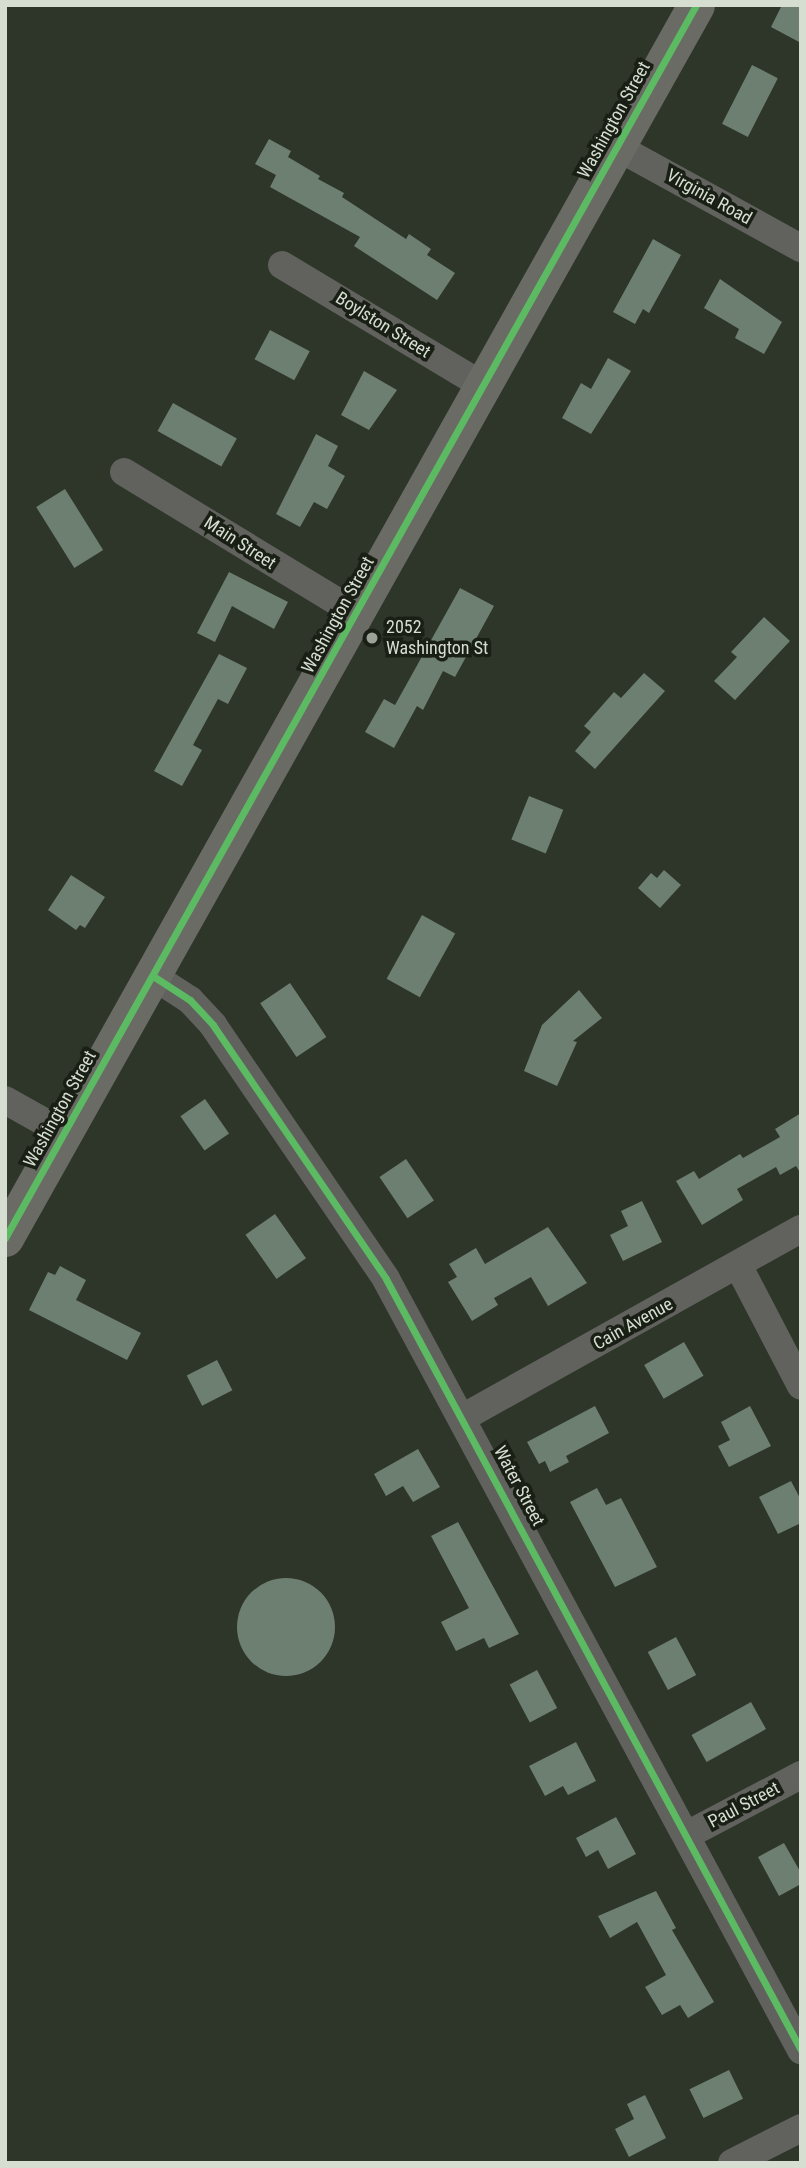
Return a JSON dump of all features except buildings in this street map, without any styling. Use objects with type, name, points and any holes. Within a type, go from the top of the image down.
[{"type":"main road","name":"Washington Street","points":[[5,1238],[696,5]]},
{"type":"street","name":"Virginia Road","points":[[617,147],[801,248]]},
{"type":"street","name":"Boylston Street","points":[[282,265],[483,386]]},
{"type":"street","name":"Main Street","points":[[124,472],[356,613]]},
{"type":"street","name":"Water Street","points":[[153,976],[190,1000],[212,1025],[372,1255],[464,1417],[801,2050]]},
{"type":"street","points":[[5,1100],[64,1133]]},
{"type":"street","name":"Cain Avenue","points":[[464,1417],[801,1229]]},
{"type":"street","points":[[738,1265],[801,1386]]},
{"type":"street","name":"Paul Street","points":[[687,1835],[801,1775]]},
{"type":"street","points":[[732,2163],[801,2128]]},
{"type":"cycle path","points":[[5,1238],[696,5]]},
{"type":"cycle path","points":[[153,976],[190,1000],[213,1025],[386,1279],[801,2050]]},
{"type":"place","name":"2052 Washington St","points":[[372,638]]}]
